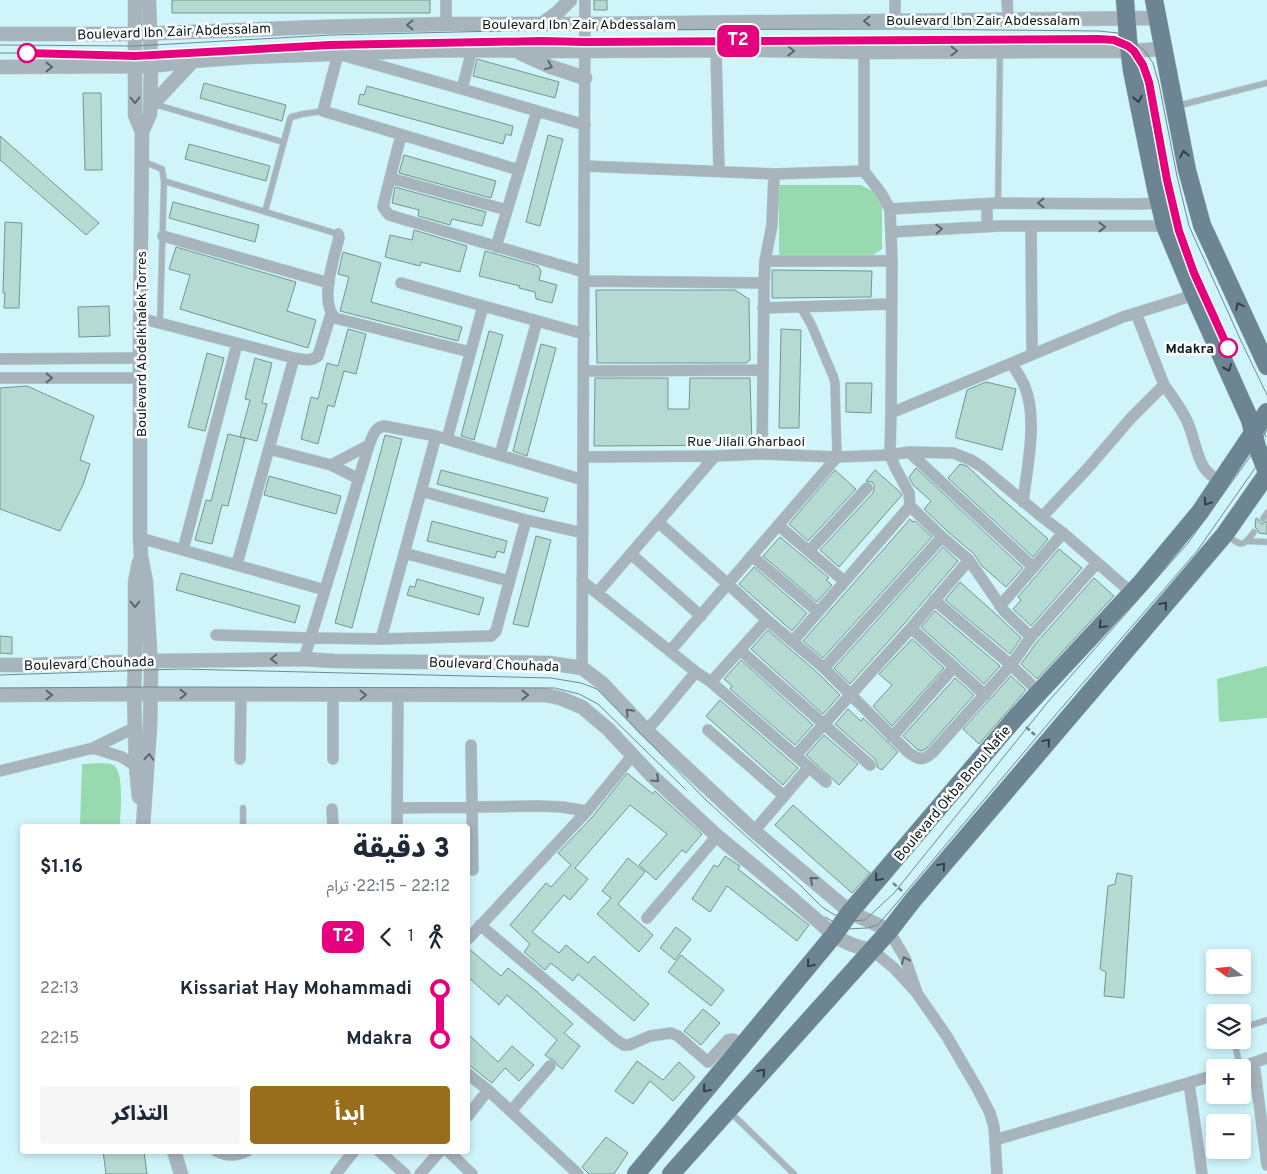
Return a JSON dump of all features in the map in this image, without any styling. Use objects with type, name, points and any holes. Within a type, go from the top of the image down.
[{"type":"main road","points":[[676,1172],[728,1110],[889,931],[913,900],[1224,534],[1267,473],[1257,447],[1247,411],[1165,226],[1132,71],[1125,0]]},
{"type":"main road","points":[[1154,0],[1187,170],[1202,225],[1266,360]]},
{"type":"main road","name":"Boulevard Okba Bnou Nafie","points":[[636,1174],[714,1067],[742,1045],[834,935],[850,912],[1016,717],[1132,593],[1200,512],[1267,412]]},
{"type":"street","name":"Boulevard Abdelkhalek Torres","points":[[135,0],[136,115],[142,132],[140,538],[146,582],[151,661],[148,762],[142,824]]},
{"type":"street","name":"Boulevard Abdelkhalek Torres","points":[[142,132],[152,105],[149,0]]},
{"type":"street","points":[[446,0],[446,24]]},
{"type":"street","points":[[542,24],[570,0]]},
{"type":"street","points":[[582,668],[585,0]]},
{"type":"street","points":[[895,0],[895,20]]},
{"type":"street","points":[[1007,0],[1008,19]]},
{"type":"street","name":"Boulevard Ibn Zair Abdessalam","points":[[0,34],[150,34],[446,24],[1157,18]]},
{"type":"street","name":"Boulevard Ibn Zair Abdessalam","points":[[0,67],[151,66],[193,60],[247,57],[445,50],[1129,52],[1164,49]]},
{"type":"street","points":[[462,89],[472,50]]},
{"type":"street","points":[[716,50],[719,171]]},
{"type":"street","points":[[515,51],[551,68],[585,78]]},
{"type":"street","points":[[864,52],[864,172],[882,193],[890,209],[892,261],[892,413],[890,455],[909,493],[910,506],[969,560],[1000,606],[1031,637]]},
{"type":"street","points":[[519,170],[323,111],[338,54],[585,125]]},
{"type":"street","points":[[152,105],[193,60]]},
{"type":"street","points":[[496,247],[537,111]]},
{"type":"street","points":[[401,135],[383,206],[389,215],[496,247],[584,277],[764,283]]},
{"type":"street","points":[[585,166],[774,174],[864,172]]},
{"type":"street","points":[[762,454],[764,283],[765,261],[772,225],[774,174]]},
{"type":"street","points":[[390,178],[507,210]]},
{"type":"street","points":[[890,209],[993,204],[1159,203]]},
{"type":"street","points":[[987,227],[993,204]]},
{"type":"street","points":[[891,232],[1031,226],[1165,226]]},
{"type":"street","points":[[1031,226],[1032,355]]},
{"type":"street","points":[[338,234],[339,238],[329,283],[328,304],[331,314],[335,318],[470,352]]},
{"type":"street","points":[[163,236],[329,283]]},
{"type":"street","points":[[765,261],[892,261]]},
{"type":"street","points":[[401,283],[584,334]]},
{"type":"street","points":[[892,413],[1136,313],[1194,295]]},
{"type":"street","points":[[764,308],[892,304]]},
{"type":"street","points":[[381,639],[421,491],[470,352],[483,306]]},
{"type":"street","points":[[670,651],[837,457],[835,384],[811,324],[801,307]]},
{"type":"street","points":[[1136,313],[1164,385],[1179,406],[1192,431],[1204,468],[1220,483]]},
{"type":"street","points":[[140,318],[237,344],[308,360],[318,356],[331,314]]},
{"type":"street","points":[[500,455],[537,321]]},
{"type":"street","points":[[183,550],[237,344]]},
{"type":"street","points":[[0,358],[140,358]]},
{"type":"street","points":[[237,564],[294,358]]},
{"type":"street","points":[[1012,364],[1025,386],[1032,413],[1023,502]]},
{"type":"street","points":[[583,370],[763,370]]},
{"type":"street","points":[[0,378],[140,378]]},
{"type":"street","points":[[1042,517],[1131,418],[1164,385]]},
{"type":"street","points":[[304,659],[375,430],[384,426],[441,438],[583,480]]},
{"type":"street","points":[[331,465],[369,445]]},
{"type":"street","points":[[269,449],[331,465],[359,479]]},
{"type":"street","points":[[909,452],[1033,567]]},
{"type":"street","name":"Rue Jilali Gharbaoi","points":[[583,457],[762,454],[837,457],[890,455],[909,452],[953,453],[971,460],[982,468],[1063,533],[1096,564],[1132,593]]},
{"type":"street","points":[[596,592],[716,456]]},
{"type":"street","points":[[808,551],[867,488]]},
{"type":"street","points":[[421,491],[526,520],[583,533]]},
{"type":"street","points":[[793,641],[910,506]]},
{"type":"street","points":[[216,635],[381,639],[492,636],[496,631],[526,520]]},
{"type":"street","points":[[658,522],[766,620],[824,668],[914,757],[922,758],[932,753],[985,695],[1011,665],[1031,637],[1096,564]]},
{"type":"street","points":[[778,525],[844,581]]},
{"type":"street","points":[[1000,606],[1063,533]]},
{"type":"street","points":[[824,668],[942,537]]},
{"type":"street","points":[[140,538],[325,590]]},
{"type":"street","points":[[404,553],[509,581]]},
{"type":"street","points":[[631,554],[701,616]]},
{"type":"street","name":"Boulevard Abdelkhalek Torres","points":[[141,556],[135,583],[136,662],[134,728],[142,824]]},
{"type":"street","points":[[752,556],[818,612]]},
{"type":"street","points":[[796,755],[911,628],[969,560]]},
{"type":"street","points":[[582,581],[711,682],[826,782]]},
{"type":"street","points":[[934,600],[1011,665],[1039,692]]},
{"type":"street","points":[[711,682],[766,620]]},
{"type":"street","points":[[911,628],[985,695]]},
{"type":"street","points":[[740,650],[870,765]]},
{"type":"street","name":"Boulevard Chouhada","points":[[0,665],[304,659],[334,661],[549,663],[582,668],[602,683],[646,730],[754,831],[850,912],[889,931]]},
{"type":"street","points":[[892,737],[954,666]]},
{"type":"street","points":[[646,730],[656,721],[696,672]]},
{"type":"street","points":[[240,759],[241,694]]},
{"type":"street","points":[[397,824],[398,694]]},
{"type":"street","points":[[0,695],[545,695],[560,698],[582,707],[608,729],[632,756],[717,836],[842,941],[853,946],[872,950],[894,968],[916,992],[946,1035],[990,1113],[994,1127],[997,1174]]},
{"type":"street","points":[[333,695],[333,759]]},
{"type":"street","points":[[0,771],[93,748],[134,728]]},
{"type":"street","points":[[708,730],[784,796]]},
{"type":"street","points":[[471,745],[473,870]]},
{"type":"street","points":[[93,748],[122,757],[136,766]]},
{"type":"street","points":[[470,936],[587,811],[632,756]]},
{"type":"street","points":[[754,831],[809,767]]},
{"type":"street","points":[[397,808],[538,806],[587,811]]},
{"type":"street","points":[[332,809],[333,824]]},
{"type":"street","points":[[646,918],[717,836]]},
{"type":"street","points":[[480,925],[624,1045],[634,1044],[650,1036],[671,1033],[678,1036],[714,1067]]},
{"type":"street","points":[[889,931],[905,958],[916,992]]},
{"type":"street","points":[[1251,1064],[1267,1058]]},
{"type":"street","points":[[1254,1063],[1265,1132],[1267,1165]]},
{"type":"street","points":[[511,1111],[550,1066]]},
{"type":"street","points":[[470,1076],[578,1174]]},
{"type":"street","points":[[995,1140],[1206,1078]]},
{"type":"street","points":[[1188,1083],[1202,1174]]},
{"type":"street","points":[[470,1113],[488,1090]]},
{"type":"street","points":[[175,1154],[181,1174]]},
{"type":"street","points":[[225,1154],[238,1154]]},
{"type":"street","points":[[336,1174],[352,1154]]},
{"type":"street","points":[[382,1154],[405,1174]]},
{"type":"street","points":[[420,1174],[437,1154]]},
{"type":"street","points":[[451,1154],[472,1174]]},
{"type":"lane","points":[[993,204],[1000,51]]},
{"type":"lane","points":[[1175,106],[1267,83]]},
{"type":"lane","points":[[152,105],[284,142]]},
{"type":"lane","points":[[265,212],[291,117],[323,111]]},
{"type":"lane","points":[[142,160],[162,169],[164,181],[160,322]]},
{"type":"lane","points":[[164,181],[338,234]]},
{"type":"lane","points":[[1224,534],[1238,544],[1241,544],[1247,541],[1254,532]]},
{"type":"lane","points":[[1247,541],[1267,542]]},
{"type":"lane","points":[[243,808],[243,824]]},
{"type":"lane","points":[[1251,1025],[1267,1020]]},
{"type":"lane","points":[[728,1110],[794,1174]]},
{"type":"path","points":[[1016,717],[1045,745]]},
{"type":"path","points":[[882,874],[913,900]]},
{"type":"green space","points":[[779,185],[861,185],[882,196],[882,249],[870,257],[779,257]]},
{"type":"green space","points":[[1267,666],[1267,718],[1219,722],[1217,679]]},
{"type":"green space","points":[[82,764],[113,765],[119,775],[120,824],[80,824]]},
{"type":"building","points":[[172,0],[430,0],[430,13],[172,13]]},
{"type":"building","points":[[594,0],[607,0],[607,10],[594,10]]},
{"type":"building","points":[[477,59],[559,82],[555,98],[473,76]]},
{"type":"building","points":[[204,83],[286,105],[282,121],[200,98]]},
{"type":"building","points":[[367,86],[513,126],[511,136],[506,134],[503,144],[358,104],[360,94],[364,95]]},
{"type":"building","points":[[83,93],[101,93],[102,170],[85,170]]},
{"type":"building","points":[[548,135],[563,139],[540,226],[526,222]]},
{"type":"building","points":[[0,136],[99,223],[86,235],[0,160]]},
{"type":"building","points":[[189,144],[270,166],[266,181],[185,159]]},
{"type":"building","points":[[404,155],[496,181],[491,198],[399,173]]},
{"type":"building","points":[[395,187],[486,212],[482,226],[452,219],[450,225],[418,216],[419,210],[392,203]]},
{"type":"building","points":[[173,202],[259,225],[255,242],[169,218]]},
{"type":"building","points":[[5,222],[22,223],[19,308],[4,308]]},
{"type":"building","points":[[414,230],[467,246],[460,272],[421,262],[420,266],[385,257],[390,235],[412,240]]},
{"type":"building","points":[[176,247],[296,282],[287,311],[316,320],[308,348],[180,309],[190,275],[169,269]]},
{"type":"building","points":[[485,251],[538,266],[541,271],[539,280],[557,285],[552,303],[536,299],[535,292],[519,288],[520,286],[479,276]]},
{"type":"building","points":[[343,252],[381,263],[371,302],[462,327],[458,341],[340,311],[349,277],[338,274]]},
{"type":"building","points":[[772,270],[872,271],[871,297],[772,298]]},
{"type":"building","points":[[596,290],[735,290],[749,299],[750,360],[746,363],[597,363]]},
{"type":"building","points":[[109,306],[110,336],[79,337],[78,307]]},
{"type":"building","points":[[348,329],[366,334],[356,374],[344,371],[334,407],[328,405],[318,444],[301,439],[311,397],[318,399],[327,363],[338,366]]},
{"type":"building","points":[[781,329],[801,330],[799,428],[779,428]]},
{"type":"building","points":[[489,331],[503,335],[474,440],[461,436]]},
{"type":"building","points":[[541,344],[556,348],[527,456],[513,451]]},
{"type":"building","points":[[207,353],[224,358],[205,431],[188,427]]},
{"type":"building","points":[[255,358],[272,363],[262,403],[267,404],[257,441],[240,437],[250,400],[245,399]]},
{"type":"building","points":[[595,378],[668,378],[668,409],[689,409],[690,378],[750,378],[752,445],[594,446]]},
{"type":"building","points":[[986,382],[1016,389],[1002,450],[956,438],[967,390]]},
{"type":"building","points":[[846,383],[872,383],[871,413],[846,412]]},
{"type":"building","points":[[27,386],[94,416],[80,460],[90,464],[83,485],[60,531],[0,509],[0,388]]},
{"type":"building","points":[[228,434],[245,438],[228,506],[222,505],[212,544],[195,540],[206,500],[211,501]]},
{"type":"building","points":[[385,435],[402,439],[352,628],[335,623]]},
{"type":"building","points":[[960,464],[967,466],[1048,539],[1033,557],[948,478]]},
{"type":"building","points":[[916,468],[1023,568],[1006,587],[982,566],[974,554],[924,509],[931,501],[913,485],[909,477]]},
{"type":"building","points":[[441,470],[548,498],[544,512],[437,484]]},
{"type":"building","points":[[835,470],[856,489],[808,541],[789,524]]},
{"type":"building","points":[[875,470],[902,495],[839,567],[820,550],[873,493],[874,485],[872,482],[866,481]]},
{"type":"building","points":[[269,476],[341,496],[336,514],[264,495]]},
{"type":"building","points":[[1256,518],[1262,524],[1267,521],[1267,534],[1259,533],[1255,527]]},
{"type":"building","points":[[910,519],[913,522],[915,521],[932,537],[823,658],[803,641]]},
{"type":"building","points":[[432,521],[507,541],[504,553],[497,551],[495,558],[427,541]]},
{"type":"building","points":[[536,536],[551,540],[528,627],[513,624]]},
{"type":"building","points":[[780,537],[829,578],[826,580],[832,585],[817,602],[763,556]]},
{"type":"building","points":[[943,547],[958,561],[850,684],[834,668]]},
{"type":"building","points":[[1059,549],[1082,568],[1031,626],[1013,609],[1021,600],[1018,597]]},
{"type":"building","points":[[754,567],[807,613],[792,631],[739,584]]},
{"type":"building","points":[[181,573],[300,606],[295,623],[176,590]]},
{"type":"building","points":[[1094,578],[1114,596],[1037,679],[1021,664],[1037,642]]},
{"type":"building","points":[[417,579],[484,598],[479,615],[407,595],[410,586],[415,587]]},
{"type":"building","points":[[960,582],[1021,638],[1010,654],[945,600]]},
{"type":"building","points":[[935,611],[1000,666],[984,684],[921,627]]},
{"type":"building","points":[[768,630],[819,674],[840,695],[823,714],[751,649]]},
{"type":"building","points":[[0,636],[12,637],[12,654],[0,653]]},
{"type":"building","points":[[912,639],[944,668],[892,726],[873,706],[892,685],[879,674]]},
{"type":"building","points":[[741,660],[813,725],[795,745],[730,689],[732,686],[724,679]]},
{"type":"building","points":[[1011,676],[1026,690],[979,744],[963,729]]},
{"type":"building","points":[[955,678],[974,695],[927,748],[922,751],[918,750],[903,736]]},
{"type":"building","points":[[720,700],[798,768],[783,785],[706,716]]},
{"type":"building","points":[[848,709],[861,721],[863,718],[898,752],[882,770],[877,767],[875,759],[835,724]]},
{"type":"building","points":[[824,735],[858,764],[839,785],[806,755]]},
{"type":"building","points":[[627,773],[653,794],[655,791],[702,834],[686,853],[682,850],[656,880],[639,865],[667,834],[630,805],[575,868],[588,879],[570,900],[564,895],[532,932],[559,953],[566,945],[588,963],[594,956],[649,1004],[634,1021],[578,974],[573,981],[551,963],[545,970],[524,952],[530,944],[510,925],[546,883],[551,887],[571,865],[558,853],[593,816]]},
{"type":"building","points":[[793,805],[870,873],[852,893],[775,825]]},
{"type":"building","points":[[725,856],[740,866],[738,869],[809,925],[797,941],[727,886],[710,912],[692,899],[714,865],[718,867]]},
{"type":"building","points":[[628,858],[645,872],[618,904],[653,935],[639,952],[597,914],[611,898],[602,891]]},
{"type":"building","points":[[1117,873],[1132,876],[1124,998],[1104,996],[1106,972],[1100,969],[1108,886],[1115,884]]},
{"type":"building","points":[[676,927],[691,939],[675,960],[660,948]]},
{"type":"building","points":[[470,950],[501,976],[508,968],[534,989],[573,1024],[564,1033],[580,1046],[562,1069],[554,1060],[545,1055],[557,1040],[507,995],[499,1005],[470,979]]},
{"type":"building","points":[[681,955],[724,990],[711,1006],[668,972]]},
{"type":"building","points":[[703,1009],[720,1023],[701,1045],[684,1031]]},
{"type":"building","points":[[470,1036],[498,1062],[512,1046],[534,1065],[519,1081],[505,1068],[492,1083],[470,1066]]},
{"type":"building","points":[[637,1061],[663,1080],[679,1062],[695,1077],[673,1101],[650,1081],[633,1104],[615,1091]]},
{"type":"building","points":[[606,1137],[628,1153],[614,1174],[589,1174],[582,1167]]},
{"type":"building","points":[[103,1154],[144,1154],[147,1174],[106,1174]]},
{"type":"tram line","points":[[0,45],[135,46],[331,35],[542,30],[898,29],[1099,31],[1118,33],[1144,50],[1153,63],[1189,226],[1267,395]]},
{"type":"tram line","points":[[0,53],[135,56],[330,45],[542,41],[1113,40],[1134,51],[1143,65],[1149,82],[1167,180],[1179,231],[1194,273],[1266,437]]},
{"type":"tram line","name":"T2","points":[[27,53],[135,56],[330,45],[542,41],[1114,40],[1134,51],[1143,65],[1149,82],[1167,180],[1179,231],[1194,273],[1228,348]]},
{"type":"tram line","points":[[0,675],[181,669],[551,678],[581,683],[597,689],[707,801],[822,907],[833,914],[851,921],[865,920],[894,893],[1047,703],[1188,543],[1257,447],[1267,430]]},
{"type":"tram line","points":[[825,917],[846,929],[867,928],[878,925],[1197,551],[1267,451]]},
{"type":"tram line","points":[[0,688],[555,688],[579,694],[598,704],[685,789]]},
{"type":"place","name":"Mdakra","points":[[1228,348]]}]
